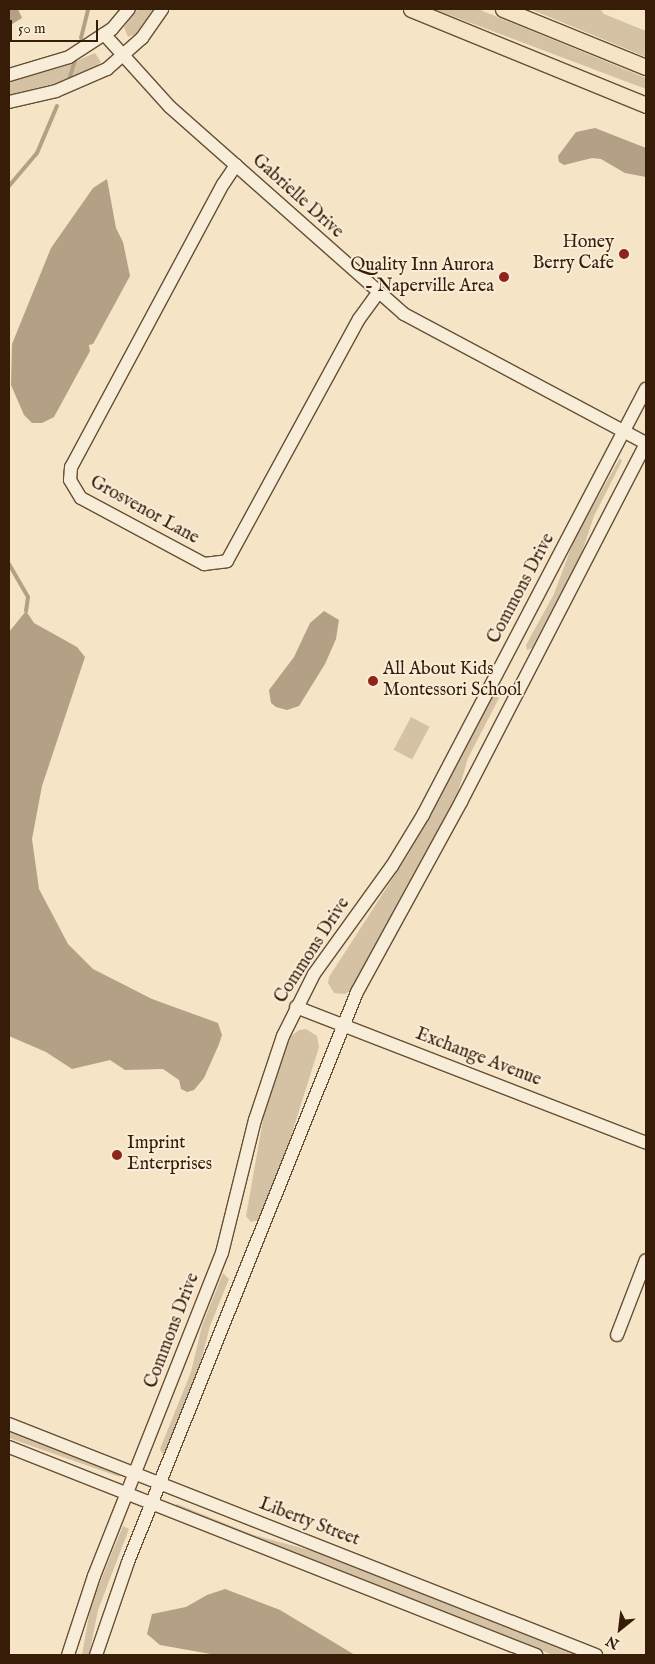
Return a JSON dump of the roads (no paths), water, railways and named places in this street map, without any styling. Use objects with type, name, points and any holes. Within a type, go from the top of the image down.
[{"type":"main road","points":[[411,9],[646,105]]},
{"type":"main road","points":[[503,9],[646,67]]},
{"type":"street","points":[[9,76],[69,57],[104,34],[129,9]]},
{"type":"street","points":[[9,102],[88,79],[123,57],[148,31],[162,9]]},
{"type":"street","name":"Gabrielle Drive","points":[[104,34],[170,107],[378,293],[422,327],[646,444]]},
{"type":"street","name":"Grosvenor Lane","points":[[236,165],[222,184],[71,467],[70,480],[81,498],[204,564],[227,561],[359,319],[378,293]]},
{"type":"street","name":"Commons Drive","points":[[68,1655],[94,1576],[222,1253],[266,1080],[296,1006],[314,974],[392,866],[423,815],[646,389]]},
{"type":"street","points":[[96,1655],[112,1604],[343,1024],[646,444]]},
{"type":"street","name":"Exchange Avenue","points":[[296,1006],[646,1143]]},
{"type":"street","points":[[617,1335],[646,1260]]},
{"type":"street","name":"Liberty Street","points":[[9,1424],[596,1655]]},
{"type":"street","points":[[9,1447],[536,1655]]},
{"type":"waterway","points":[[81,38],[88,9]]},
{"type":"waterway","points":[[69,80],[75,60]]},
{"type":"waterway","points":[[9,186],[37,153],[57,106]]},
{"type":"waterway","points":[[9,564],[28,597],[26,611]]},
{"type":"place","name":"Honey Berry Cafe","points":[[624,254]]},
{"type":"place","name":"Quality Inn Aurora - Naperville Area","points":[[504,277]]},
{"type":"place","name":"All About Kids Montessori School","points":[[373,681]]},
{"type":"place","name":"Imprint Enterprises","points":[[117,1155]]}]
